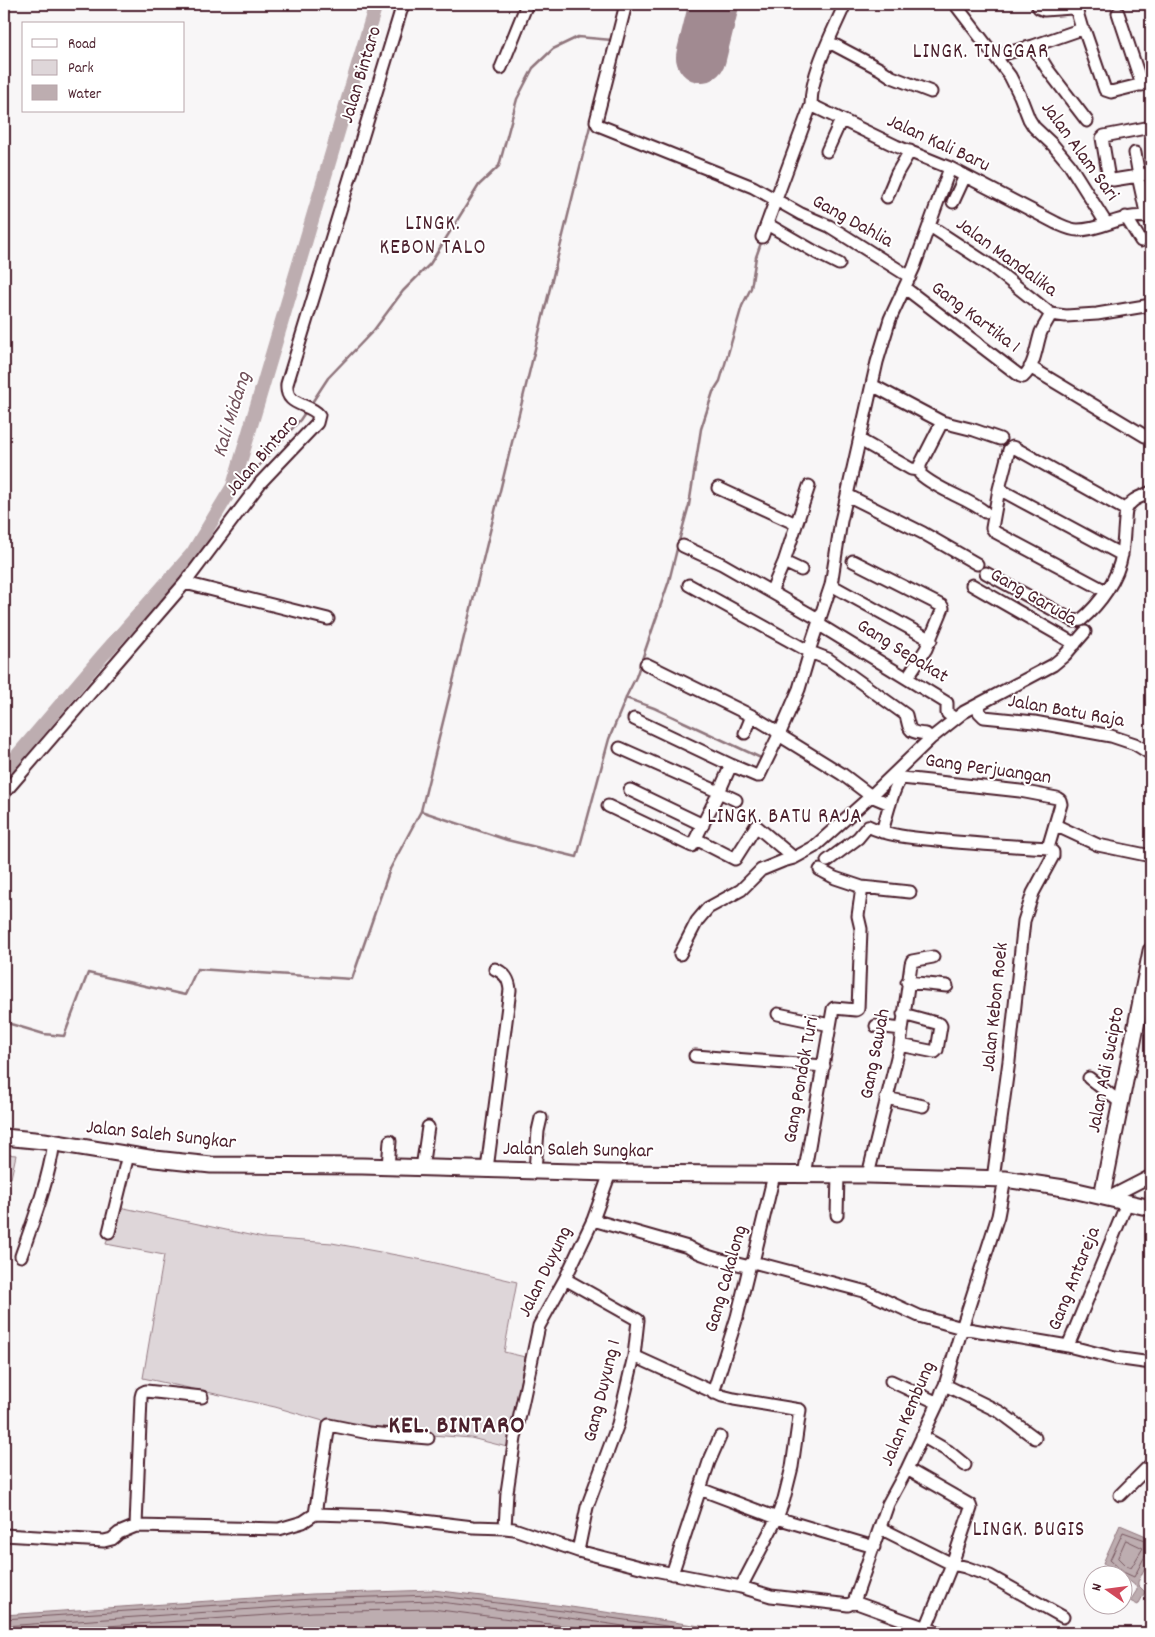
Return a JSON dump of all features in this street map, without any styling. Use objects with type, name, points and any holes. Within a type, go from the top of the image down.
[{"type":"highway","name":"Jalan Adi Sucipto","points":[[1105,1197],[1121,1102],[1148,982],[1151,950]]},
{"type":"highway","name":"Jalan Saleh Sungkar","points":[[4,1137],[54,1143],[155,1160],[211,1165],[868,1175],[999,1179],[1064,1188],[1151,1208]]},
{"type":"street","name":"Jalan Bintaro","points":[[4,793],[185,583],[261,482],[317,422],[319,415],[292,400],[286,388],[403,4]]},
{"type":"street","points":[[501,68],[527,4]]},
{"type":"street","name":"Gang Dahlia","points":[[626,4],[596,121],[598,125],[753,187],[801,214],[825,224],[907,282]]},
{"type":"street","points":[[762,237],[811,105],[811,95],[816,77],[845,4]]},
{"type":"street","name":"Jalan Alam Sari","points":[[955,4],[1010,76],[1034,127],[1053,144],[1069,164],[1106,223]]},
{"type":"street","points":[[1036,4],[1044,10],[1072,8],[1077,12],[1105,90],[1111,92],[1147,83],[1118,13]]},
{"type":"street","points":[[996,56],[1033,46],[1082,29]]},
{"type":"street","points":[[829,42],[880,69],[892,78],[931,92]]},
{"type":"street","points":[[1033,46],[1048,70],[1087,121]]},
{"type":"street","name":"Jalan Kali Baru","points":[[811,105],[950,168],[1069,228],[1079,230],[1091,229],[1126,217],[1149,217]]},
{"type":"street","points":[[827,151],[842,120]]},
{"type":"street","points":[[1151,127],[1104,136],[1102,138],[1109,179],[1113,180],[1151,173]]},
{"type":"street","points":[[887,197],[897,173],[910,151]]},
{"type":"street","points":[[1135,153],[1149,217]]},
{"type":"street","points":[[634,719],[759,776],[798,689],[831,585],[841,521],[872,385],[890,319],[930,226],[950,168]]},
{"type":"street","points":[[953,202],[965,176]]},
{"type":"street","points":[[1126,217],[1141,241]]},
{"type":"street","points":[[766,224],[817,254],[839,264]]},
{"type":"street","name":"Jalan Mandalika","points":[[930,226],[991,266],[1052,314],[1066,316],[1097,314],[1151,305]]},
{"type":"street","name":"Gang Kartika 1","points":[[907,282],[1020,376],[1027,372],[1145,436],[1151,437]]},
{"type":"street","points":[[1027,372],[1042,329],[1052,314]]},
{"type":"street","points":[[872,385],[942,422],[962,426],[1000,439]]},
{"type":"street","points":[[942,422],[920,464],[919,470],[922,476],[976,505],[985,512]]},
{"type":"street","points":[[860,440],[914,470],[919,470]]},
{"type":"street","points":[[1106,591],[995,532],[992,528],[1009,450],[1012,447],[1015,448],[1126,510]]},
{"type":"street","points":[[771,592],[784,562],[808,486]]},
{"type":"street","points":[[718,488],[796,524]]},
{"type":"street","points":[[999,489],[1122,556]]},
{"type":"street","points":[[986,573],[1078,622],[1088,614],[1114,578],[1122,556],[1128,504],[1151,492]]},
{"type":"street","points":[[848,496],[923,533],[977,564]]},
{"type":"street","name":"Gang Sepakat","points":[[683,546],[722,564],[771,592],[908,678],[947,703],[947,713],[955,719]]},
{"type":"street","points":[[853,561],[942,606],[942,611],[931,640],[908,678]]},
{"type":"street","points":[[784,562],[801,570]]},
{"type":"street","points":[[185,583],[328,619]]},
{"type":"street","points":[[689,585],[828,659],[906,715],[910,730],[914,733],[926,734],[930,739]]},
{"type":"street","points":[[831,585],[931,640]]},
{"type":"street","name":"Gang Garuda","points":[[972,585],[1075,644]]},
{"type":"street","points":[[680,954],[697,921],[708,908],[741,890],[762,870],[794,858],[814,847],[872,796],[930,739],[955,719],[964,712],[1053,665],[1085,632]]},
{"type":"street","points":[[646,664],[752,716],[829,765],[872,796],[890,804]]},
{"type":"street","name":"Jalan Batu Raja","points":[[978,706],[979,712],[985,717],[1034,722],[1111,736],[1135,744],[1151,754]]},
{"type":"street","points":[[745,732],[752,716]]},
{"type":"street","points":[[620,748],[736,800]]},
{"type":"street","points":[[608,806],[692,846],[731,764]]},
{"type":"street","name":"Gang Perjuangan","points":[[882,832],[890,804],[902,778],[1020,791],[1056,798],[1060,800],[1061,804],[1048,848]]},
{"type":"street","points":[[630,790],[703,825]]},
{"type":"street","points":[[851,813],[868,826],[882,832],[935,840],[1048,848]]},
{"type":"street","points":[[1055,825],[1098,845],[1151,856]]},
{"type":"street","points":[[696,839],[735,859],[756,826],[794,858]]},
{"type":"street","points":[[868,826],[858,838],[823,865],[835,878],[862,886],[910,892]]},
{"type":"street","name":"Jalan Kebon Roek","points":[[999,1179],[1024,921],[1033,893],[1053,856],[1053,852],[1048,848]]},
{"type":"street","name":"Gang Pondok Turi","points":[[804,1175],[834,1008],[858,1009],[861,929],[858,916],[862,886]]},
{"type":"street","name":"Gang Sawah","points":[[868,1175],[900,1044],[907,982],[912,961],[934,957]]},
{"type":"street","points":[[488,1169],[510,990],[505,976],[495,969]]},
{"type":"street","points":[[907,982],[947,986]]},
{"type":"street","points":[[778,1014],[830,1025]]},
{"type":"street","points":[[900,1044],[935,1052],[941,1026],[940,1024],[904,1014]]},
{"type":"street","points":[[876,1026],[902,1029]]},
{"type":"street","points":[[695,1056],[824,1066]]},
{"type":"street","points":[[1088,1078],[1121,1102]]},
{"type":"street","points":[[886,1098],[924,1106]]},
{"type":"street","points":[[535,1170],[541,1118]]},
{"type":"street","points":[[422,1168],[428,1127]]},
{"type":"street","points":[[388,1167],[390,1141]]},
{"type":"street","points":[[21,1256],[43,1192],[54,1143]]},
{"type":"street","points":[[109,1232],[128,1155]]},
{"type":"street","name":"Jalan Duyung","points":[[509,1528],[512,1457],[539,1326],[565,1279],[593,1220],[610,1172]]},
{"type":"street","name":"Gang Cakalong","points":[[713,1393],[737,1316],[774,1175]]},
{"type":"street","points":[[836,1215],[838,1175]]},
{"type":"street","points":[[1105,1197],[1151,1176]]},
{"type":"street","name":"Jalan Kembung","points":[[854,1602],[888,1504],[907,1469],[945,1385],[998,1216],[999,1179]]},
{"type":"street","name":"Gang Antareja","points":[[1127,1203],[1068,1346],[1115,1358],[1151,1363]]},
{"type":"street","points":[[593,1220],[688,1247],[695,1252],[867,1292],[919,1316],[962,1328],[1068,1346]]},
{"type":"street","name":"Gang Duyung 1","points":[[565,1279],[638,1320],[634,1356],[618,1424],[587,1507],[578,1550]]},
{"type":"street","points":[[634,1356],[713,1393],[734,1399],[800,1410],[789,1486],[777,1518],[741,1587]]},
{"type":"street","points":[[891,1381],[938,1403]]},
{"type":"street","points":[[945,1385],[1000,1412],[1035,1438]]},
{"type":"street","points":[[136,1526],[142,1393],[146,1391],[202,1397]]},
{"type":"street","points":[[315,1514],[329,1425],[369,1433],[428,1438]]},
{"type":"street","points":[[922,1436],[948,1451],[965,1465]]},
{"type":"street","points":[[672,1574],[700,1489],[720,1437]]},
{"type":"street","points":[[1120,1495],[1151,1464]]},
{"type":"street","points":[[907,1469],[970,1505],[952,1564],[926,1628]]},
{"type":"street","points":[[700,1489],[777,1518],[874,1547]]},
{"type":"street","points":[[4,1535],[104,1541],[112,1539],[123,1531],[136,1526],[279,1529],[303,1522],[315,1514],[382,1516],[473,1527],[509,1528],[644,1568],[741,1587],[771,1596],[848,1605],[854,1602],[940,1633]]},
{"type":"street","points":[[880,1528],[952,1564],[990,1576],[1063,1617]]},
{"type":"green space","points":[[1101,4],[1151,4],[1151,8]]},
{"type":"green space","points":[[4,1154],[16,1155],[11,1178],[4,1177]]},
{"type":"green space","points":[[115,1206],[263,1238],[332,1243],[423,1260],[517,1282],[504,1352],[525,1357],[507,1447],[471,1438],[337,1425],[275,1407],[143,1378],[164,1255],[106,1244]]},
{"type":"water","points":[[1120,1525],[1151,1538],[1151,1557],[1138,1582],[1138,1585],[1145,1592],[1138,1605],[1132,1602],[1132,1598],[1137,1590],[1132,1583],[1132,1564],[1103,1563]]},
{"type":"water","points":[[433,1590],[564,1606],[748,1633],[4,1633],[4,1615],[312,1594]]},
{"type":"waterway","name":"Kali Midang","points":[[4,771],[192,554],[233,486],[376,4]]},
{"type":"waterway","points":[[311,404],[328,378],[374,330],[403,291],[430,264],[479,185],[499,166],[517,99],[533,68],[553,49],[578,37],[612,40]]},
{"type":"waterway","points":[[4,1022],[44,1034],[64,1036],[88,973],[185,995],[197,969],[352,979],[390,869],[421,811],[591,122]]},
{"type":"waterway","points":[[626,697],[636,677],[669,581],[689,505],[701,429],[713,392],[720,381],[742,306],[751,288],[756,257],[762,240]]},
{"type":"waterway","points":[[233,486],[256,469],[306,411]]},
{"type":"waterway","points":[[421,811],[507,840],[577,857],[609,739],[626,698],[654,708],[763,759]]},
{"type":"runway","points":[[701,57],[714,4]]},
{"type":"district","name":"LINGK. TINGGAR","points":[[981,53]]},
{"type":"district","name":"LINGK. KEBON TALO","points":[[433,237]]},
{"type":"district","name":"LINGK. BATU RAJA","points":[[785,818]]},
{"type":"district","name":"KEL. BINTARO","points":[[457,1427]]},
{"type":"district","name":"LINGK. BUGIS","points":[[1029,1531]]}]
